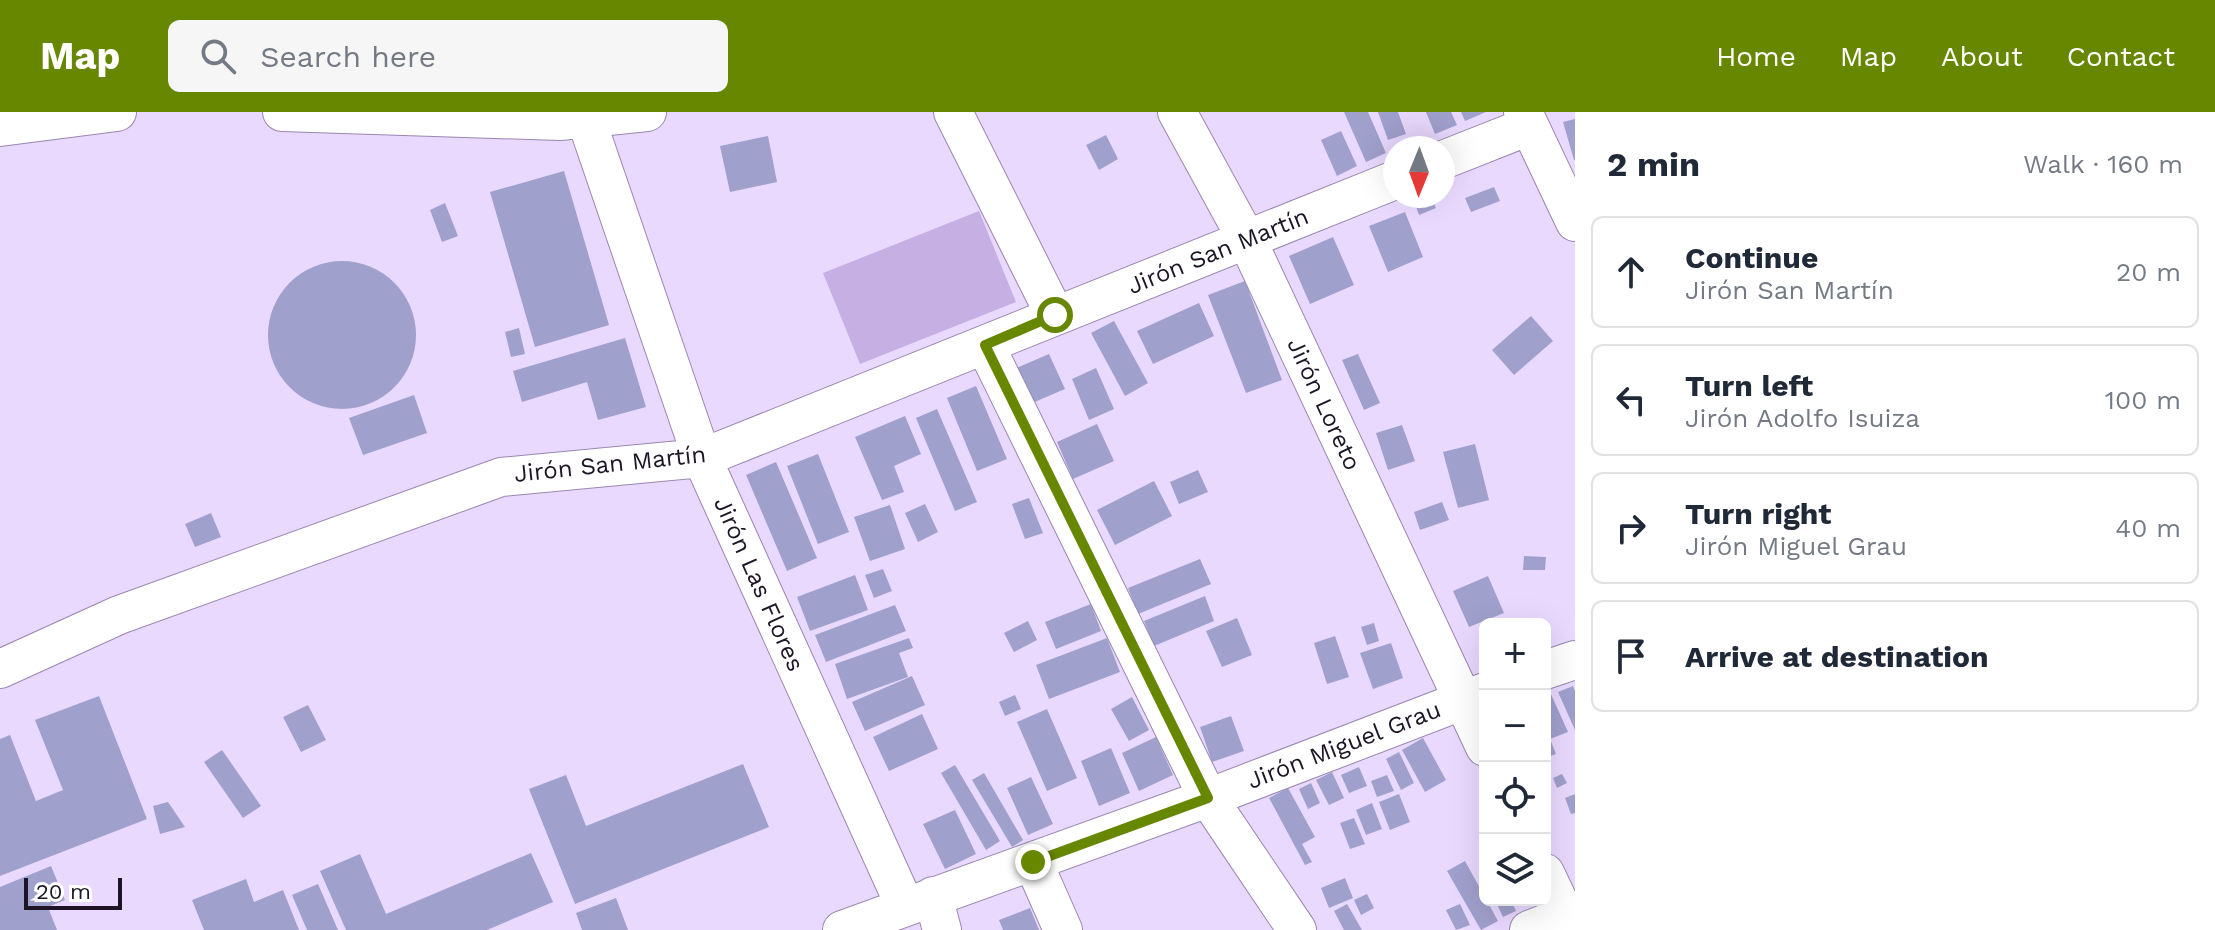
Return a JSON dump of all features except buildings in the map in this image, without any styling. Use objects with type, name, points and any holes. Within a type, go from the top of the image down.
[{"type":"street","points":[[0,127],[117,112]]},
{"type":"street","points":[[282,112],[560,121],[647,112]]},
{"type":"street","points":[[953,112],[1055,315]]},
{"type":"street","name":"Jirón Loreto","points":[[1177,112],[1247,240],[1474,696],[1479,719]]},
{"type":"street","name":"Jirón Las Flores","points":[[586,119],[702,458],[927,911]]},
{"type":"street","points":[[1455,154],[1526,119],[1575,222]]},
{"type":"street","name":"Jirón San Martín","points":[[0,669],[119,615],[501,477],[702,458],[1383,185]]},
{"type":"street","points":[[985,345],[1208,798],[1297,930]]},
{"type":"street","points":[[1551,668],[1575,660]]},
{"type":"street","name":"Jirón Miguel Grau","points":[[842,930],[927,911],[1033,862],[1474,696]]},
{"type":"street","points":[[1033,862],[1063,930]]},
{"type":"street","points":[[1529,930],[1571,919],[1551,884]]},
{"type":"shaded area","points":[[979,211],[1016,302],[860,364],[823,273]]},
{"type":"route","points":[[1033,862],[1208,798],[985,345],[1055,315]]}]
